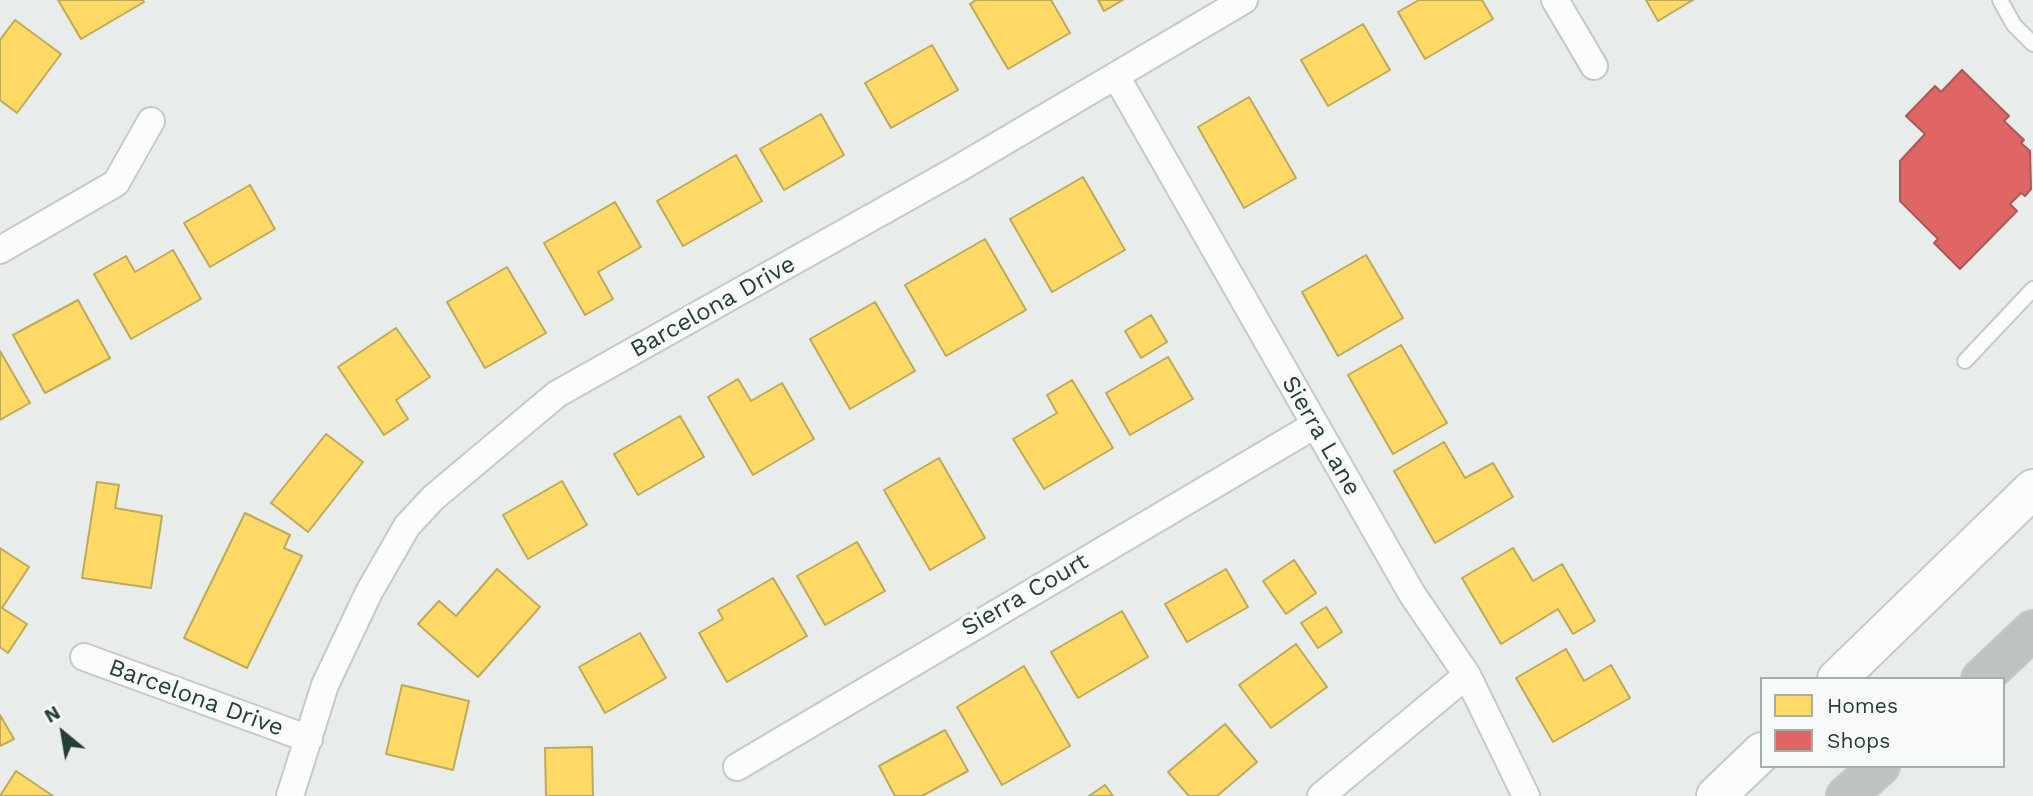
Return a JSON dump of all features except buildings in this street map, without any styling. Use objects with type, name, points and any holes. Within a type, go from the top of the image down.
[{"type":"highway","points":[[1982,677],[2033,630]]},
{"type":"highway","points":[[1846,796],[1878,768]]},
{"type":"main road","points":[[1839,677],[2033,489]]},
{"type":"main road","points":[[1716,796],[1760,754]]},
{"type":"street","name":"Barcelona Drive","points":[[290,796],[325,685],[369,592],[407,526],[433,498],[557,394],[956,170],[1244,0]]},
{"type":"street","points":[[1555,0],[1594,66]]},
{"type":"street","name":"Sierra Lane","points":[[1116,76],[1412,594],[1467,675],[1526,796]]},
{"type":"street","points":[[0,250],[116,183],[151,121]]},
{"type":"street","name":"Sierra Court","points":[[737,767],[1315,425]]},
{"type":"street","name":"Barcelona Drive","points":[[84,657],[309,738]]},
{"type":"street","points":[[1321,796],[1467,675]]},
{"type":"lane","points":[[2000,0],[2014,25],[2033,44]]},
{"type":"lane","points":[[1965,361],[2033,289]]}]
